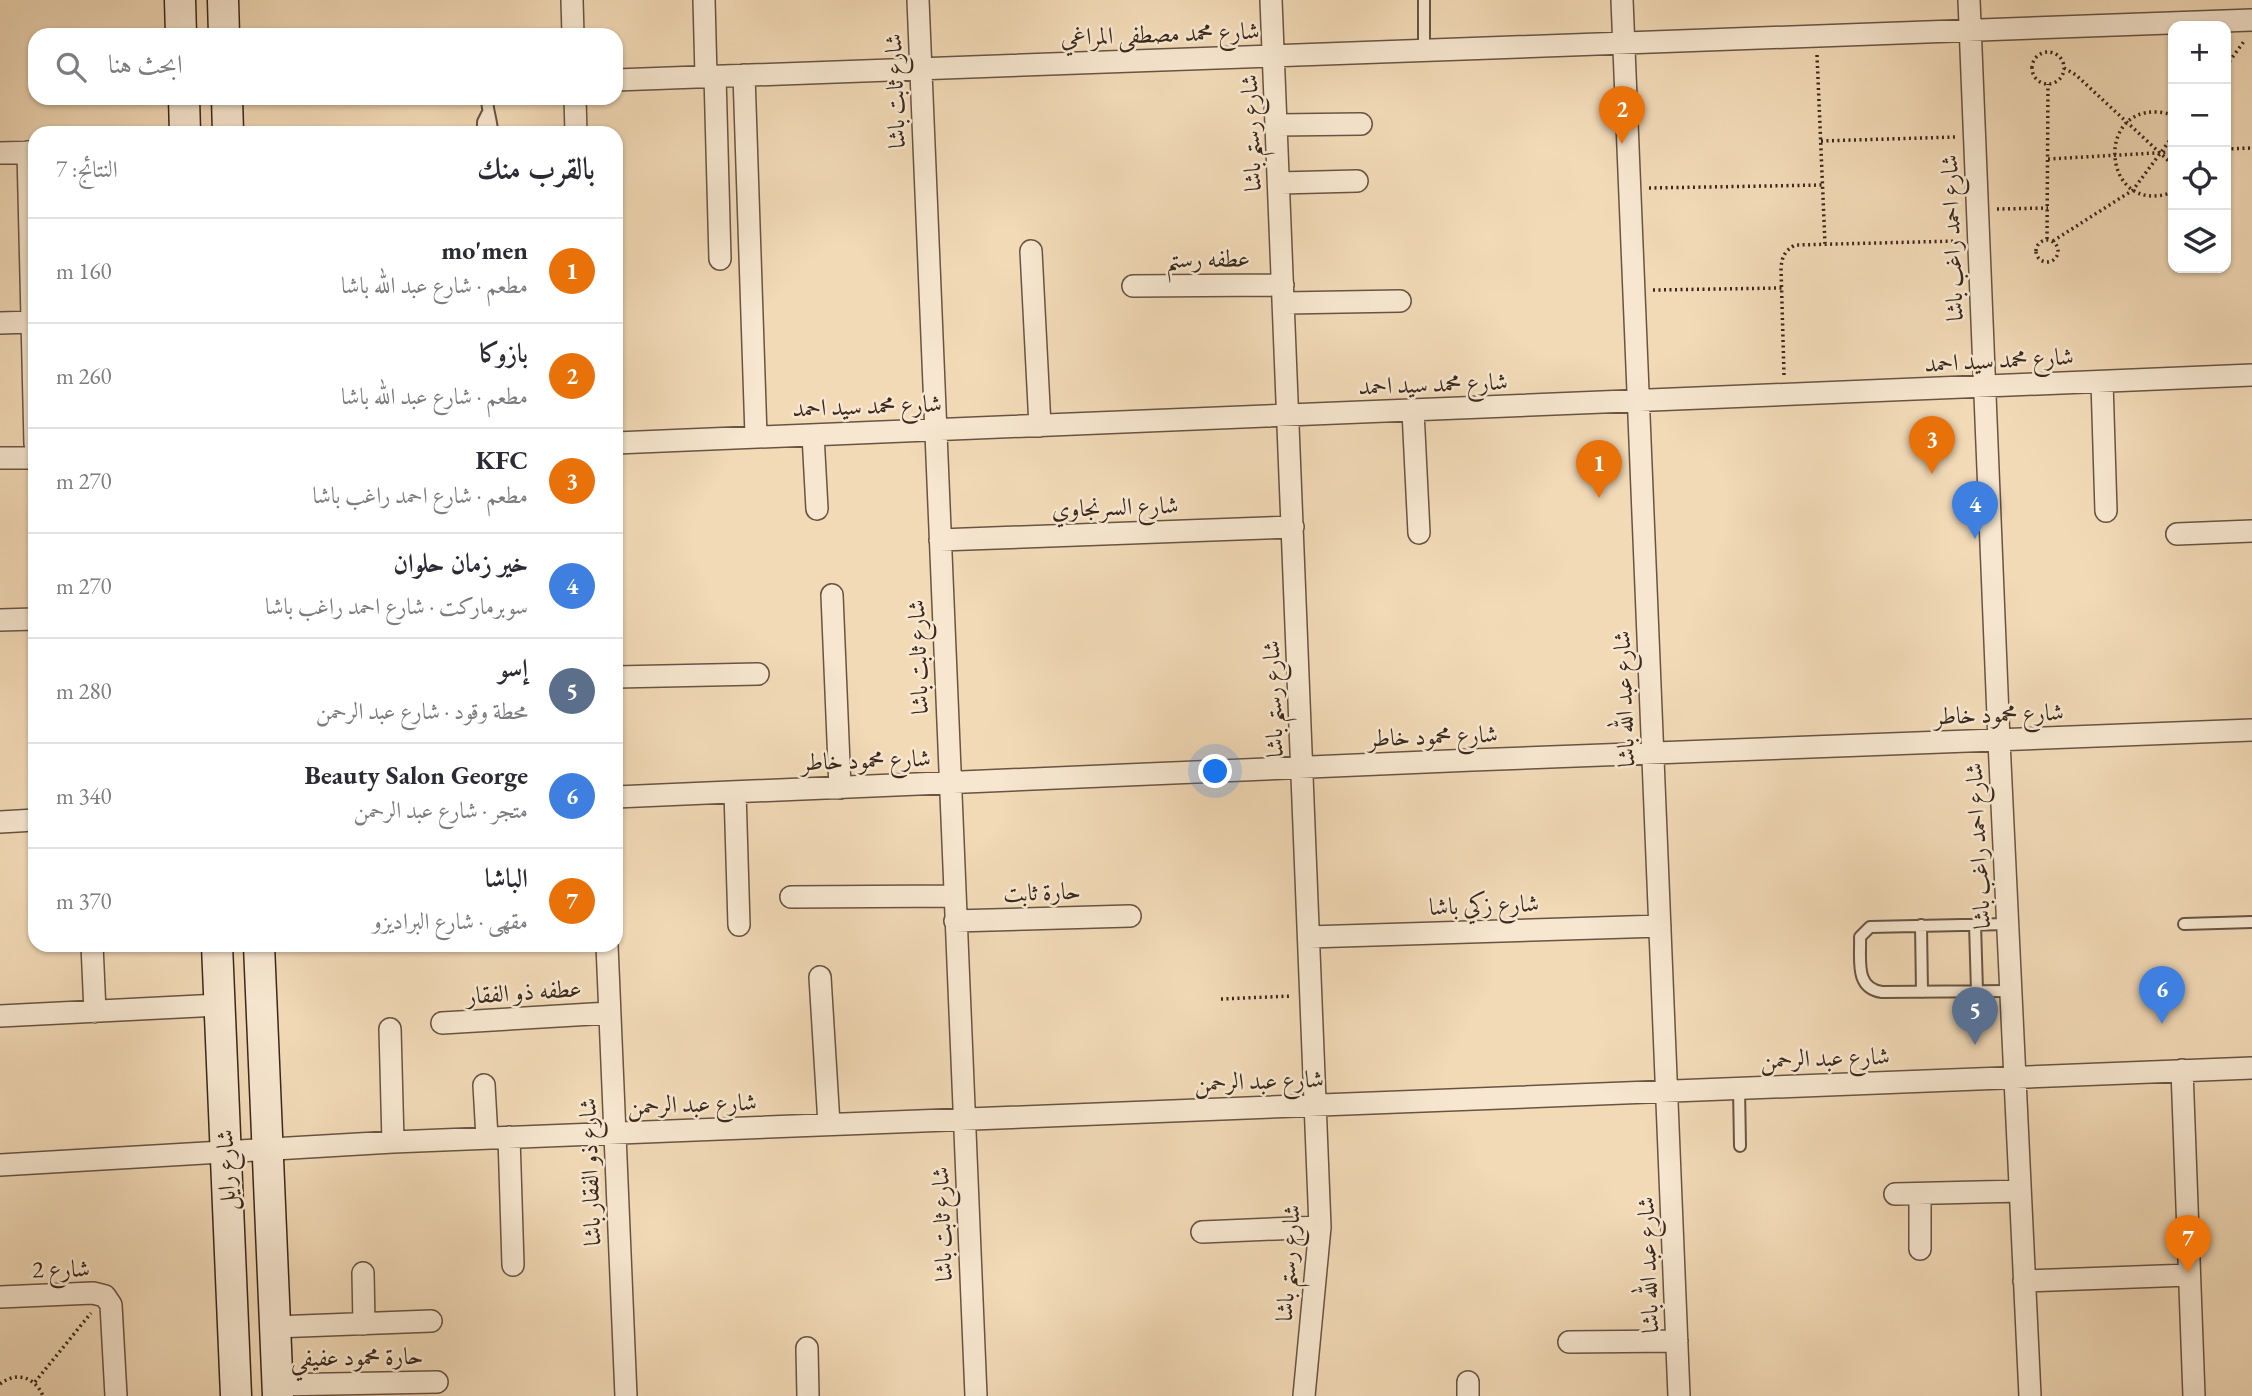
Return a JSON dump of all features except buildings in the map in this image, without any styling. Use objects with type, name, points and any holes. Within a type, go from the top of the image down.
[{"type":"street","points":[[180,0],[181,28]]},
{"type":"street","points":[[223,0],[224,28]]},
{"type":"street","points":[[572,0],[573,28]]},
{"type":"street","points":[[704,0],[720,259]]},
{"type":"street","name":"شارع ثابت باشا","points":[[918,0],[976,1396]]},
{"type":"street","name":"شارع رستم باشا","points":[[1271,0],[1320,1227],[1304,1396]]},
{"type":"street","name":"شارع عبد الله باشا","points":[[1622,0],[1679,1396]]},
{"type":"street","name":"شارع احمد راغب باشا","points":[[1969,0],[1999,741],[2030,1396]]},
{"type":"street","name":"شارع محمد مصطفى المراغي","points":[[623,80],[2252,20]]},
{"type":"street","points":[[744,75],[756,436]]},
{"type":"street","points":[[184,105],[185,126]]},
{"type":"street","points":[[227,105],[228,126]]},
{"type":"street","points":[[575,105],[576,126]]},
{"type":"street","points":[[1277,125],[1361,124]]},
{"type":"street","points":[[0,153],[28,152]]},
{"type":"street","points":[[1280,183],[1357,181]]},
{"type":"street","points":[[1031,251],[1040,426]]},
{"type":"street","name":"عطفه رستم","points":[[1133,286],[1400,301]]},
{"type":"street","points":[[0,323],[28,322]]},
{"type":"street","name":"شارع محمد سيد احمد","points":[[623,443],[2252,375]]},
{"type":"street","points":[[2102,382],[2106,511]]},
{"type":"street","points":[[1413,411],[1419,533]]},
{"type":"street","points":[[813,435],[817,509]]},
{"type":"street","points":[[0,458],[28,458]]},
{"type":"street","name":"شارع السرنجاوي","points":[[940,540],[1293,527]]},
{"type":"street","points":[[2177,534],[2252,531]]},
{"type":"street","points":[[832,595],[840,788]]},
{"type":"street","points":[[0,620],[28,619]]},
{"type":"street","points":[[623,677],[758,674]]},
{"type":"street","name":"شارع محمود خاطر","points":[[623,797],[2252,730]]},
{"type":"street","points":[[735,792],[739,925]]},
{"type":"street","points":[[0,822],[28,820]]},
{"type":"street","points":[[791,897],[954,896]]},
{"type":"street","name":"حارة ثابت","points":[[956,921],[1130,916]]},
{"type":"street","name":"شارع زكي باشا","points":[[1309,937],[1660,926]]},
{"type":"street","points":[[92,952],[95,1012]]},
{"type":"street","name":"شارع رايل","points":[[216,952],[236,1396]]},
{"type":"street","name":"شارع رايل","points":[[259,952],[277,1391]]},
{"type":"street","name":"شارع ذو الفقار باشا","points":[[607,952],[626,1396]]},
{"type":"street","points":[[820,977],[829,1124]]},
{"type":"street","points":[[0,1016],[219,1005]]},
{"type":"street","name":"عطفه ذو الفقار","points":[[442,1023],[609,1013]]},
{"type":"street","points":[[390,1029],[393,1142]]},
{"type":"street","name":"شارع عبد الرحمن","points":[[268,1164],[393,1142],[2252,1068]]},
{"type":"street","points":[[2182,1070],[2194,1396]]},
{"type":"street","points":[[484,1085],[487,1138]]},
{"type":"street","points":[[509,1137],[513,1265]]},
{"type":"street","points":[[0,1165],[268,1164]]},
{"type":"street","points":[[1895,1194],[2020,1191]]},
{"type":"street","points":[[1920,1194],[1920,1249]]},
{"type":"street","points":[[1202,1232],[1320,1227]]},
{"type":"street","points":[[363,1273],[364,1324]]},
{"type":"street","points":[[2024,1281],[2189,1275]]},
{"type":"street","name":"شارع 2","points":[[0,1297],[93,1293],[105,1296],[111,1305],[116,1396]]},
{"type":"street","points":[[275,1327],[431,1321]]},
{"type":"street","points":[[1569,1342],[1677,1341]]},
{"type":"street","points":[[807,1348],[808,1396]]},
{"type":"street","name":"حارة محمود عفيفي","points":[[277,1391],[438,1382]]},
{"type":"lane","points":[[1424,0],[1424,50]]},
{"type":"lane","points":[[486,105],[491,126]]},
{"type":"lane","points":[[483,126],[487,114]]},
{"type":"lane","points":[[2184,924],[2252,922]]},
{"type":"lane","points":[[1975,924],[1977,991]]},
{"type":"lane","points":[[2008,924],[1870,927],[1860,937],[1861,979],[1866,986],[1882,992],[2011,991]]},
{"type":"lane","points":[[1921,925],[1922,992]]},
{"type":"lane","points":[[1739,1088],[1740,1146]]},
{"type":"path","points":[[2231,59],[2252,31]]},
{"type":"path","points":[[1816,36],[1825,244]]},
{"type":"path","points":[[2052,52],[2058,56],[2064,68],[2056,82],[2048,84],[2036,79],[2032,66],[2039,55],[2052,52]]},
{"type":"path","points":[[2064,68],[2072,71],[2168,160]]},
{"type":"path","points":[[2047,239],[2048,84]]},
{"type":"path","points":[[2168,114],[2149,112],[2127,122],[2119,132],[2113,156],[2123,181],[2133,190],[2148,196],[2168,194]]},
{"type":"path","points":[[1821,141],[1975,137]]},
{"type":"path","points":[[2053,241],[2133,190],[2168,143]]},
{"type":"path","points":[[2231,149],[2252,148]]},
{"type":"path","points":[[2048,159],[2168,152]]},
{"type":"path","points":[[1630,189],[1823,185]]},
{"type":"path","points":[[1978,210],[2048,208]]},
{"type":"path","points":[[2047,239],[2053,241],[2059,251],[2053,261],[2042,261],[2036,251],[2037,245],[2047,239]]},
{"type":"path","points":[[1784,396],[1782,258],[1787,250],[1795,245],[1979,241]]},
{"type":"path","points":[[1634,291],[1782,288]]},
{"type":"path","points":[[1221,999],[1311,995]]},
{"type":"path","points":[[35,1382],[105,1296]]},
{"type":"path","points":[[1,1381],[19,1376],[35,1382],[43,1396]]},
{"type":"place","name":"بازوكا","points":[[1622,144]]},
{"type":"place","name":"KFC","points":[[1932,474]]},
{"type":"place","name":"mo'men","points":[[1599,498]]},
{"type":"place","name":"خير زمان حلوان","points":[[1975,539]]},
{"type":"place","name":"Beauty Salon George","points":[[2162,1024]]},
{"type":"place","name":"إسو","points":[[1975,1045]]},
{"type":"place","name":"الباشا","points":[[2188,1273]]}]
